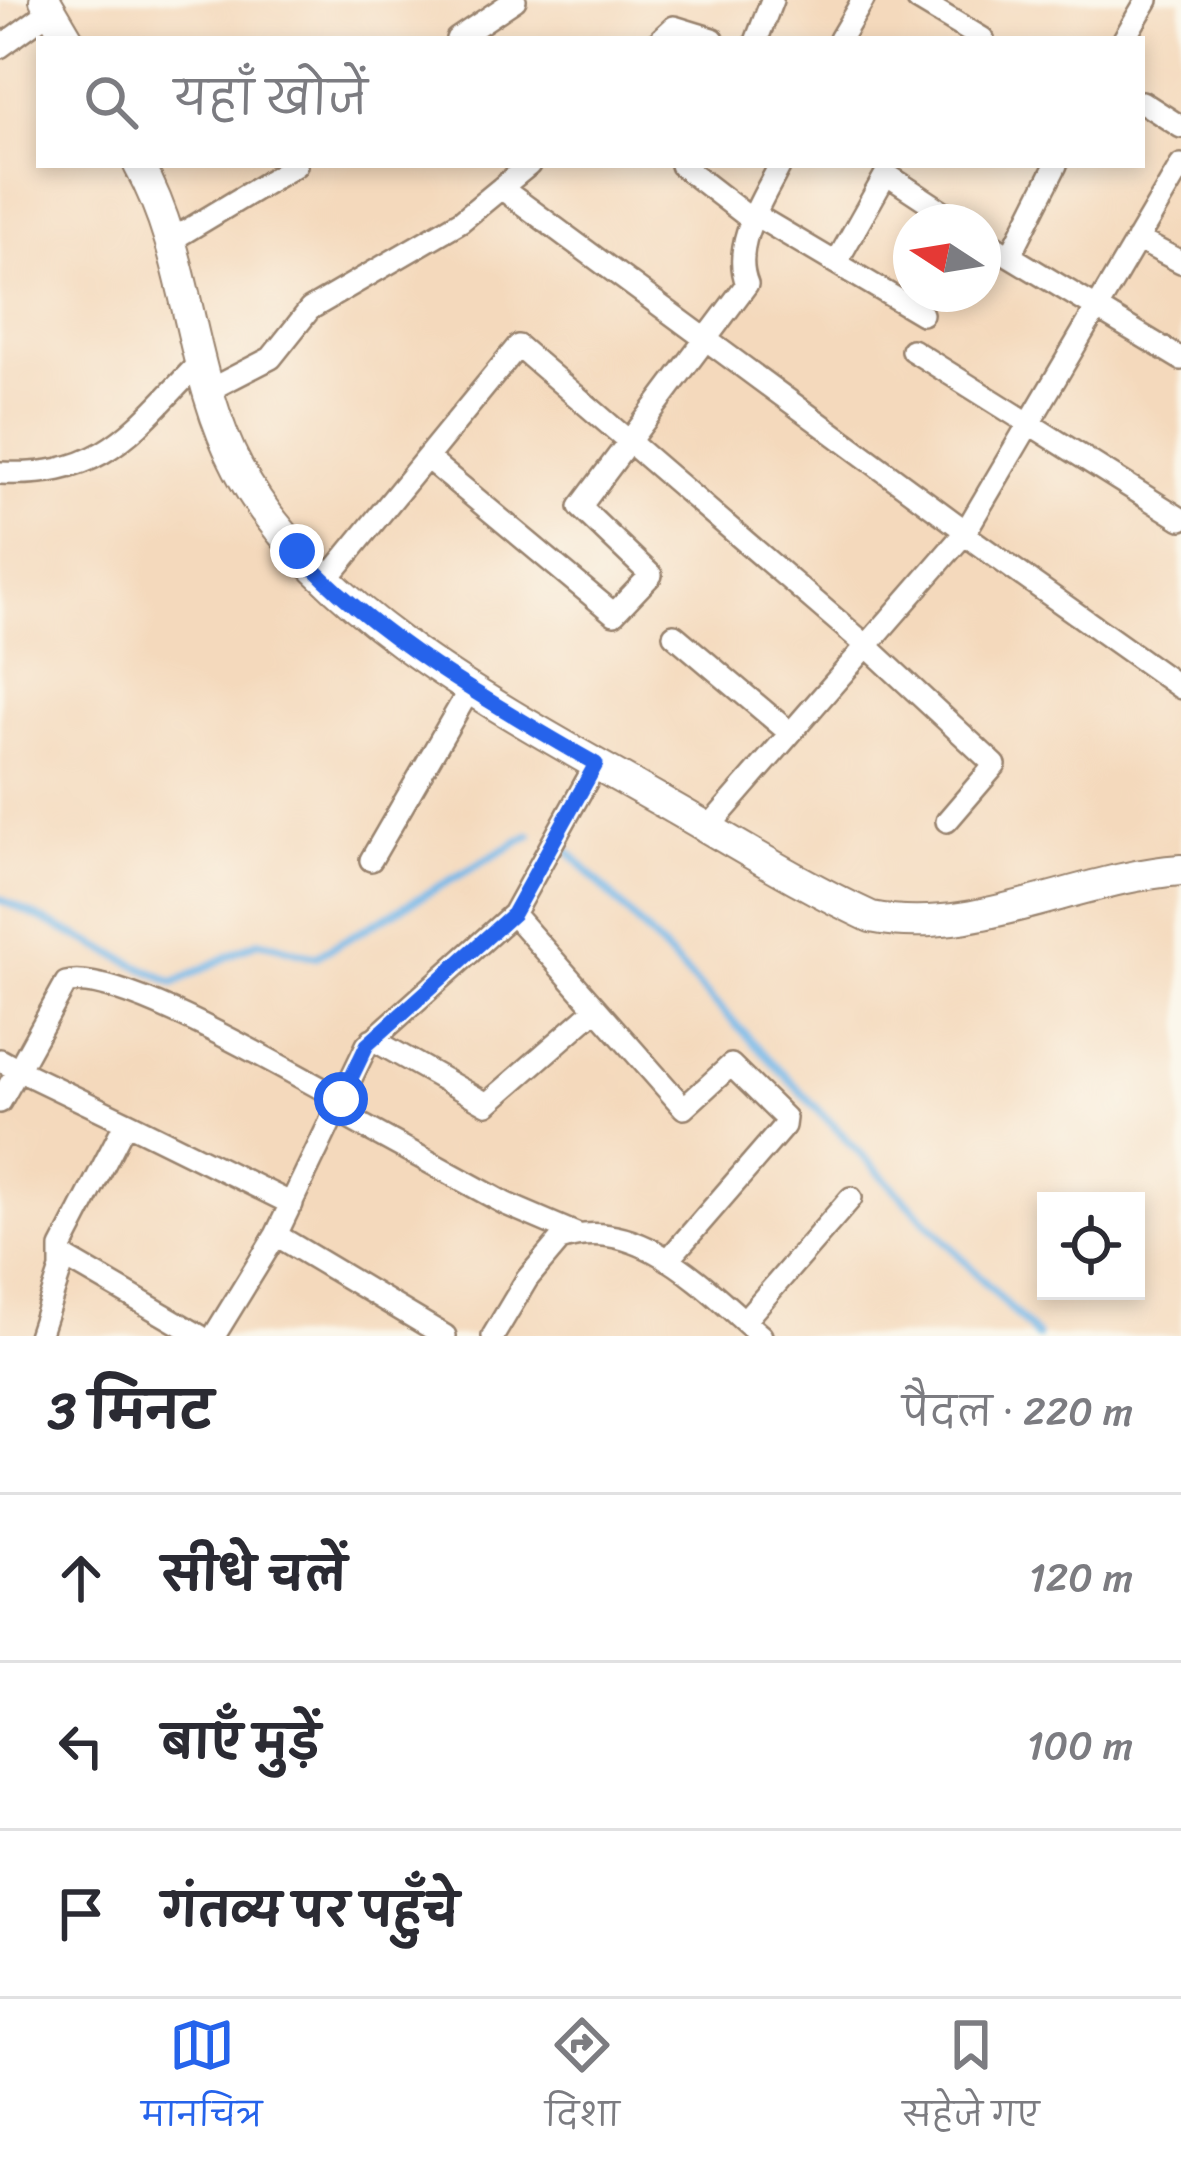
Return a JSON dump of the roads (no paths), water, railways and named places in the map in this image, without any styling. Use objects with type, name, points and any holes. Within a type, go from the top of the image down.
[{"type":"main road","points":[[48,5],[66,36]]},
{"type":"main road","points":[[140,168],[239,471],[325,583],[471,687],[848,907],[896,922],[1016,906],[1138,873],[1181,870]]},
{"type":"street","points":[[461,36],[515,0]]},
{"type":"street","points":[[758,36],[772,0]]},
{"type":"street","points":[[842,36],[863,0]]},
{"type":"street","points":[[918,0],[978,36]]},
{"type":"street","points":[[1126,36],[1147,0]]},
{"type":"street","points":[[0,47],[48,5]]},
{"type":"street","points":[[664,36],[674,27],[703,36]]},
{"type":"street","points":[[1145,104],[1181,127]]},
{"type":"street","points":[[708,828],[964,532],[1181,165]]},
{"type":"street","points":[[168,242],[291,168]]},
{"type":"street","points":[[0,473],[26,474],[112,452],[205,375],[271,358],[310,309],[461,221],[525,168]]},
{"type":"street","points":[[684,168],[754,217],[922,314]]},
{"type":"street","points":[[427,458],[614,614],[651,575],[580,507],[747,284],[741,270],[754,217],[778,168]]},
{"type":"street","points":[[1010,256],[1054,168]]},
{"type":"street","points":[[836,263],[886,174],[932,204]]},
{"type":"street","points":[[501,188],[1181,688]]},
{"type":"street","points":[[1137,239],[1181,262]]},
{"type":"street","points":[[1001,250],[1181,359]]},
{"type":"street","points":[[325,583],[518,346],[868,647],[995,765],[947,821]]},
{"type":"street","points":[[912,350],[1181,519]]},
{"type":"street","points":[[674,635],[790,734]]},
{"type":"street","points":[[371,860],[471,687]]},
{"type":"street","points":[[214,1336],[276,1235],[372,1040],[513,914],[596,764]]},
{"type":"street","points":[[513,914],[684,1108],[730,1065],[785,1118],[784,1126],[668,1260]]},
{"type":"street","points":[[0,1102],[9,1065],[58,992],[77,980],[131,992],[506,1204],[576,1234],[627,1240],[668,1260],[752,1329],[851,1198]]},
{"type":"street","points":[[372,1040],[488,1104],[596,1009]]},
{"type":"street","points":[[9,1065],[292,1204]]},
{"type":"street","points":[[39,1336],[61,1256],[126,1122]]},
{"type":"street","points":[[493,1336],[543,1257],[560,1240],[576,1234]]},
{"type":"street","points":[[276,1235],[445,1336]]},
{"type":"street","points":[[61,1256],[200,1336]]},
{"type":"waterway","points":[[0,899],[174,983],[259,941],[315,957],[530,835]]},
{"type":"waterway","points":[[568,851],[1037,1336]]}]
